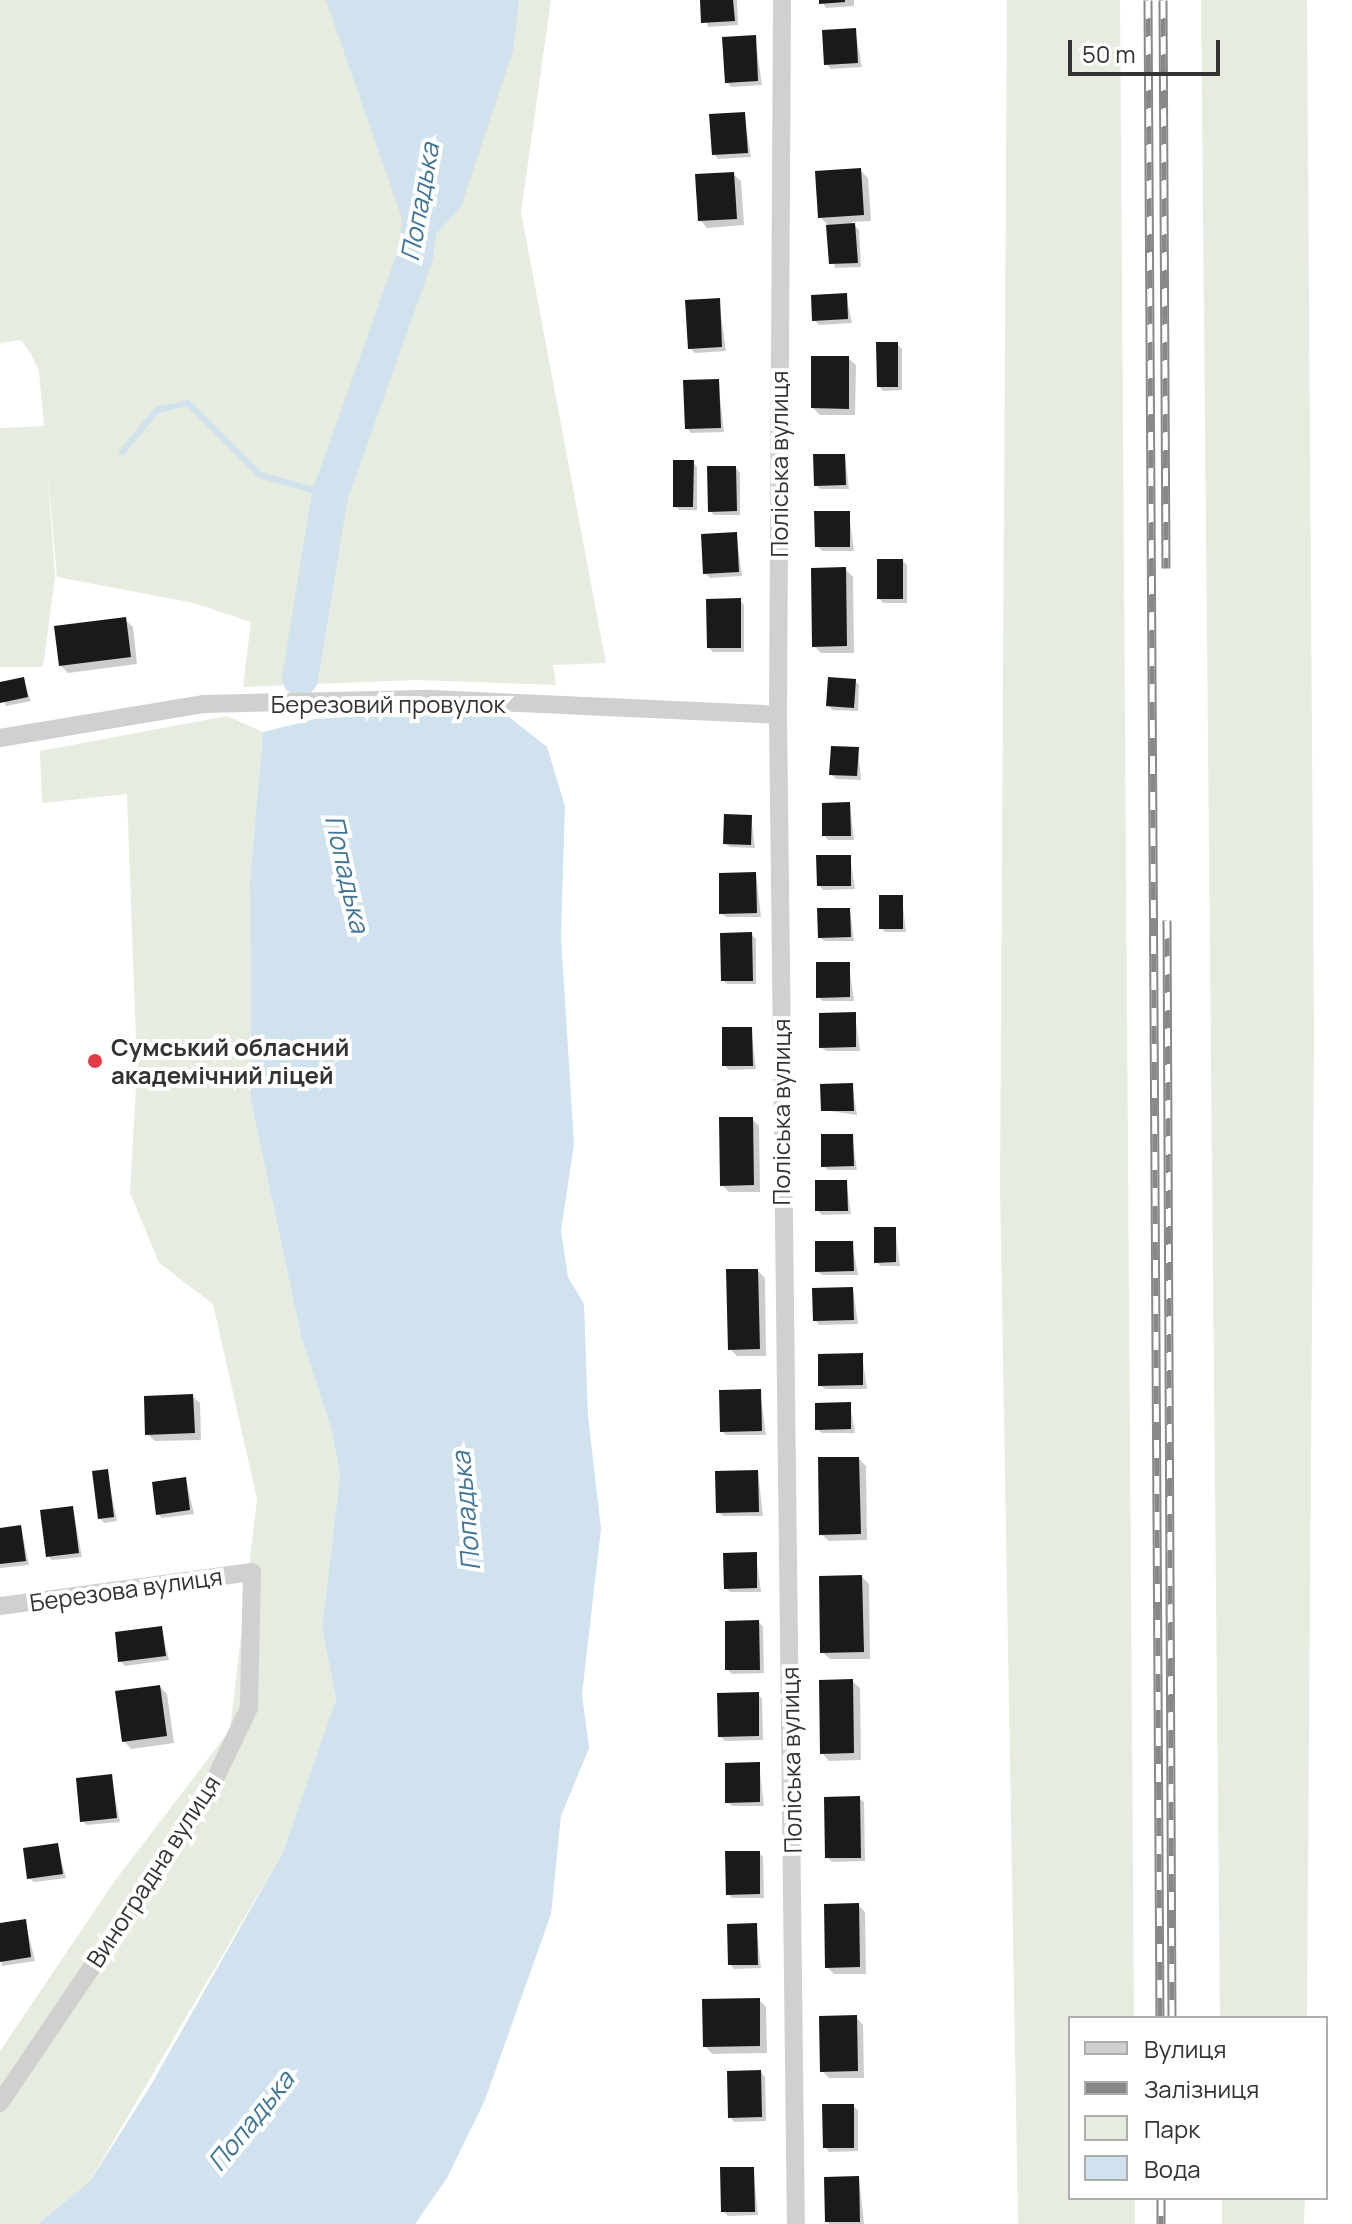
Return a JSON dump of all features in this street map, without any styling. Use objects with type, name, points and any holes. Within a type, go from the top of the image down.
[{"type":"street","name":"Поліська вулиця","points":[[782,0],[778,715],[796,2224]]},
{"type":"street","name":"Березовий провулок","points":[[0,738],[204,704],[431,699],[778,715]]},
{"type":"street","name":"Березова вулиця","points":[[0,1606],[252,1572]]},
{"type":"street","name":"Виноградна вулиця","points":[[0,2103],[205,1800],[249,1708],[252,1572]]},
{"type":"green space","points":[[0,0],[551,0],[521,212],[606,663],[553,665],[556,685],[416,680],[243,687],[251,622],[194,603],[57,577],[47,464],[55,577],[43,667],[0,667],[0,428],[44,426],[39,371],[31,354],[21,340],[0,343]]},
{"type":"green space","points":[[1007,0],[1120,0],[1134,2016],[1068,2016],[1068,2200],[1135,2200],[1135,2224],[1018,2224],[1000,1186]]},
{"type":"green space","points":[[1201,0],[1307,0],[1314,1036],[1307,2016],[1220,2016]]},
{"type":"green space","points":[[227,716],[263,732],[250,880],[251,1101],[301,1336],[331,1428],[340,1475],[322,1628],[336,1699],[283,1852],[90,2181],[38,2224],[0,2224],[0,2051],[114,1882],[230,1730],[257,1499],[213,1304],[159,1263],[130,1193],[137,1069],[127,794],[42,803],[40,751]]},
{"type":"green space","points":[[1222,2200],[1305,2200],[1304,2224],[1222,2224]]},
{"type":"water","points":[[326,0],[519,0],[513,51],[461,207],[415,256]]},
{"type":"water","points":[[411,713],[509,717],[547,747],[565,806],[561,937],[574,1144],[561,1231],[568,1277],[584,1304],[588,1416],[601,1529],[582,1694],[589,1748],[561,1816],[551,1914],[485,2100],[447,2178],[415,2224],[38,2224],[90,2181],[151,2085],[283,1852],[336,1699],[322,1628],[340,1475],[331,1428],[301,1336],[251,1101],[250,880],[263,732],[315,719]]},
{"type":"building","points":[[700,0],[733,0],[735,21],[701,23]]},
{"type":"building","points":[[819,0],[845,0],[845,2],[819,4]]},
{"type":"building","points":[[856,28],[858,63],[824,65],[822,30]]},
{"type":"building","points":[[756,35],[758,81],[725,83],[722,37]]},
{"type":"building","points":[[745,112],[748,153],[712,155],[709,114]]},
{"type":"building","points":[[861,168],[864,215],[818,218],[815,171]]},
{"type":"building","points":[[734,172],[737,219],[698,221],[695,174]]},
{"type":"building","points":[[855,223],[858,263],[829,264],[826,225]]},
{"type":"building","points":[[847,293],[848,319],[812,321],[811,295]]},
{"type":"building","points":[[720,298],[722,347],[688,349],[685,300]]},
{"type":"building","points":[[876,342],[898,342],[898,387],[877,387]]},
{"type":"building","points":[[811,356],[849,356],[849,409],[811,408]]},
{"type":"building","points":[[719,379],[721,428],[685,429],[683,380]]},
{"type":"building","points":[[813,454],[845,454],[846,485],[814,486]]},
{"type":"building","points":[[673,460],[694,460],[693,507],[673,507]]},
{"type":"building","points":[[707,466],[736,466],[737,511],[708,512]]},
{"type":"building","points":[[814,511],[850,511],[850,547],[815,547]]},
{"type":"building","points":[[737,532],[739,572],[703,574],[701,534]]},
{"type":"building","points":[[877,559],[903,559],[903,599],[877,599]]},
{"type":"building","points":[[846,567],[847,646],[812,647],[811,568]]},
{"type":"building","points":[[741,598],[741,648],[707,648],[706,599]]},
{"type":"building","points":[[126,617],[131,657],[59,666],[54,626]]},
{"type":"building","points":[[24,677],[28,697],[0,703],[0,682]]},
{"type":"building","points":[[828,677],[856,679],[854,708],[826,706]]},
{"type":"building","points":[[831,746],[859,747],[857,776],[829,775]]},
{"type":"building","points":[[850,802],[851,836],[822,836],[822,803]]},
{"type":"building","points":[[724,814],[752,815],[751,845],[723,844]]},
{"type":"building","points":[[816,855],[851,855],[851,886],[817,886]]},
{"type":"building","points":[[756,872],[757,913],[719,914],[719,873]]},
{"type":"building","points":[[879,895],[903,895],[903,929],[879,929]]},
{"type":"building","points":[[817,908],[850,908],[851,937],[818,938]]},
{"type":"building","points":[[752,932],[753,981],[721,981],[720,933]]},
{"type":"building","points":[[816,962],[850,962],[850,997],[816,998]]},
{"type":"building","points":[[856,1012],[856,1047],[819,1048],[819,1013]]},
{"type":"building","points":[[722,1027],[752,1027],[753,1066],[722,1066]]},
{"type":"building","points":[[853,1083],[854,1111],[821,1111],[820,1084]]},
{"type":"building","points":[[719,1117],[753,1117],[754,1185],[720,1186]]},
{"type":"building","points":[[821,1134],[853,1134],[854,1166],[821,1167]]},
{"type":"building","points":[[815,1180],[847,1180],[848,1211],[815,1211]]},
{"type":"building","points":[[874,1227],[896,1227],[896,1262],[874,1263]]},
{"type":"building","points":[[815,1241],[853,1241],[854,1271],[815,1272]]},
{"type":"building","points":[[726,1269],[758,1269],[760,1349],[728,1350]]},
{"type":"building","points":[[853,1287],[854,1320],[813,1321],[812,1288]]},
{"type":"building","points":[[863,1353],[863,1385],[818,1386],[818,1354]]},
{"type":"building","points":[[761,1389],[762,1431],[720,1432],[719,1390]]},
{"type":"building","points":[[193,1394],[195,1433],[145,1435],[144,1396]]},
{"type":"building","points":[[851,1402],[851,1429],[815,1430],[815,1403]]},
{"type":"building","points":[[818,1457],[859,1457],[861,1534],[819,1535]]},
{"type":"building","points":[[108,1469],[114,1517],[98,1519],[92,1471]]},
{"type":"building","points":[[758,1470],[759,1512],[716,1513],[715,1471]]},
{"type":"building","points":[[186,1477],[190,1510],[156,1515],[152,1482]]},
{"type":"building","points":[[73,1506],[79,1553],[46,1557],[40,1510]]},
{"type":"building","points":[[21,1525],[26,1561],[0,1564],[0,1528]]},
{"type":"building","points":[[757,1552],[757,1588],[724,1589],[723,1553]]},
{"type":"building","points":[[862,1575],[864,1652],[820,1653],[819,1576]]},
{"type":"building","points":[[759,1620],[760,1670],[725,1670],[725,1621]]},
{"type":"building","points":[[162,1626],[166,1656],[118,1662],[115,1632]]},
{"type":"building","points":[[853,1679],[854,1753],[820,1754],[819,1680]]},
{"type":"building","points":[[160,1685],[167,1736],[122,1742],[115,1691]]},
{"type":"building","points":[[759,1692],[759,1736],[718,1737],[717,1693]]},
{"type":"building","points":[[760,1762],[760,1802],[725,1803],[725,1763]]},
{"type":"building","points":[[112,1774],[117,1818],[80,1822],[76,1778]]},
{"type":"building","points":[[860,1796],[861,1858],[825,1858],[824,1797]]},
{"type":"building","points":[[58,1843],[63,1874],[27,1879],[23,1848]]},
{"type":"building","points":[[725,1851],[760,1851],[760,1894],[726,1895]]},
{"type":"building","points":[[859,1903],[860,1967],[825,1968],[824,1904]]},
{"type":"building","points":[[26,1919],[31,1957],[0,1962],[0,1923]]},
{"type":"building","points":[[757,1923],[758,1965],[728,1965],[727,1924]]},
{"type":"building","points":[[760,1998],[760,2046],[703,2047],[702,1999]]},
{"type":"building","points":[[857,2015],[858,2071],[820,2072],[819,2016]]},
{"type":"building","points":[[761,2070],[762,2117],[728,2118],[727,2071]]},
{"type":"building","points":[[822,2104],[854,2104],[854,2148],[823,2148]]},
{"type":"building","points":[[720,2167],[754,2167],[755,2212],[721,2212]]},
{"type":"building","points":[[859,2176],[860,2222],[825,2222],[824,2177]]},
{"type":"waterway","name":"Попадька","points":[[300,678],[330,495],[415,256],[422,209]]},
{"type":"waterway","points":[[122,452],[157,410],[188,403],[260,475],[330,495]]},
{"type":"railway","points":[[1148,0],[1160,2016]]},
{"type":"railway","points":[[1163,0],[1166,568]]},
{"type":"railway","points":[[1167,920],[1172,2016]]},
{"type":"railway","points":[[1161,2200],[1161,2224]]},
{"type":"place","name":"Сумський обласний академічний ліцей","points":[[95,1061]]}]
